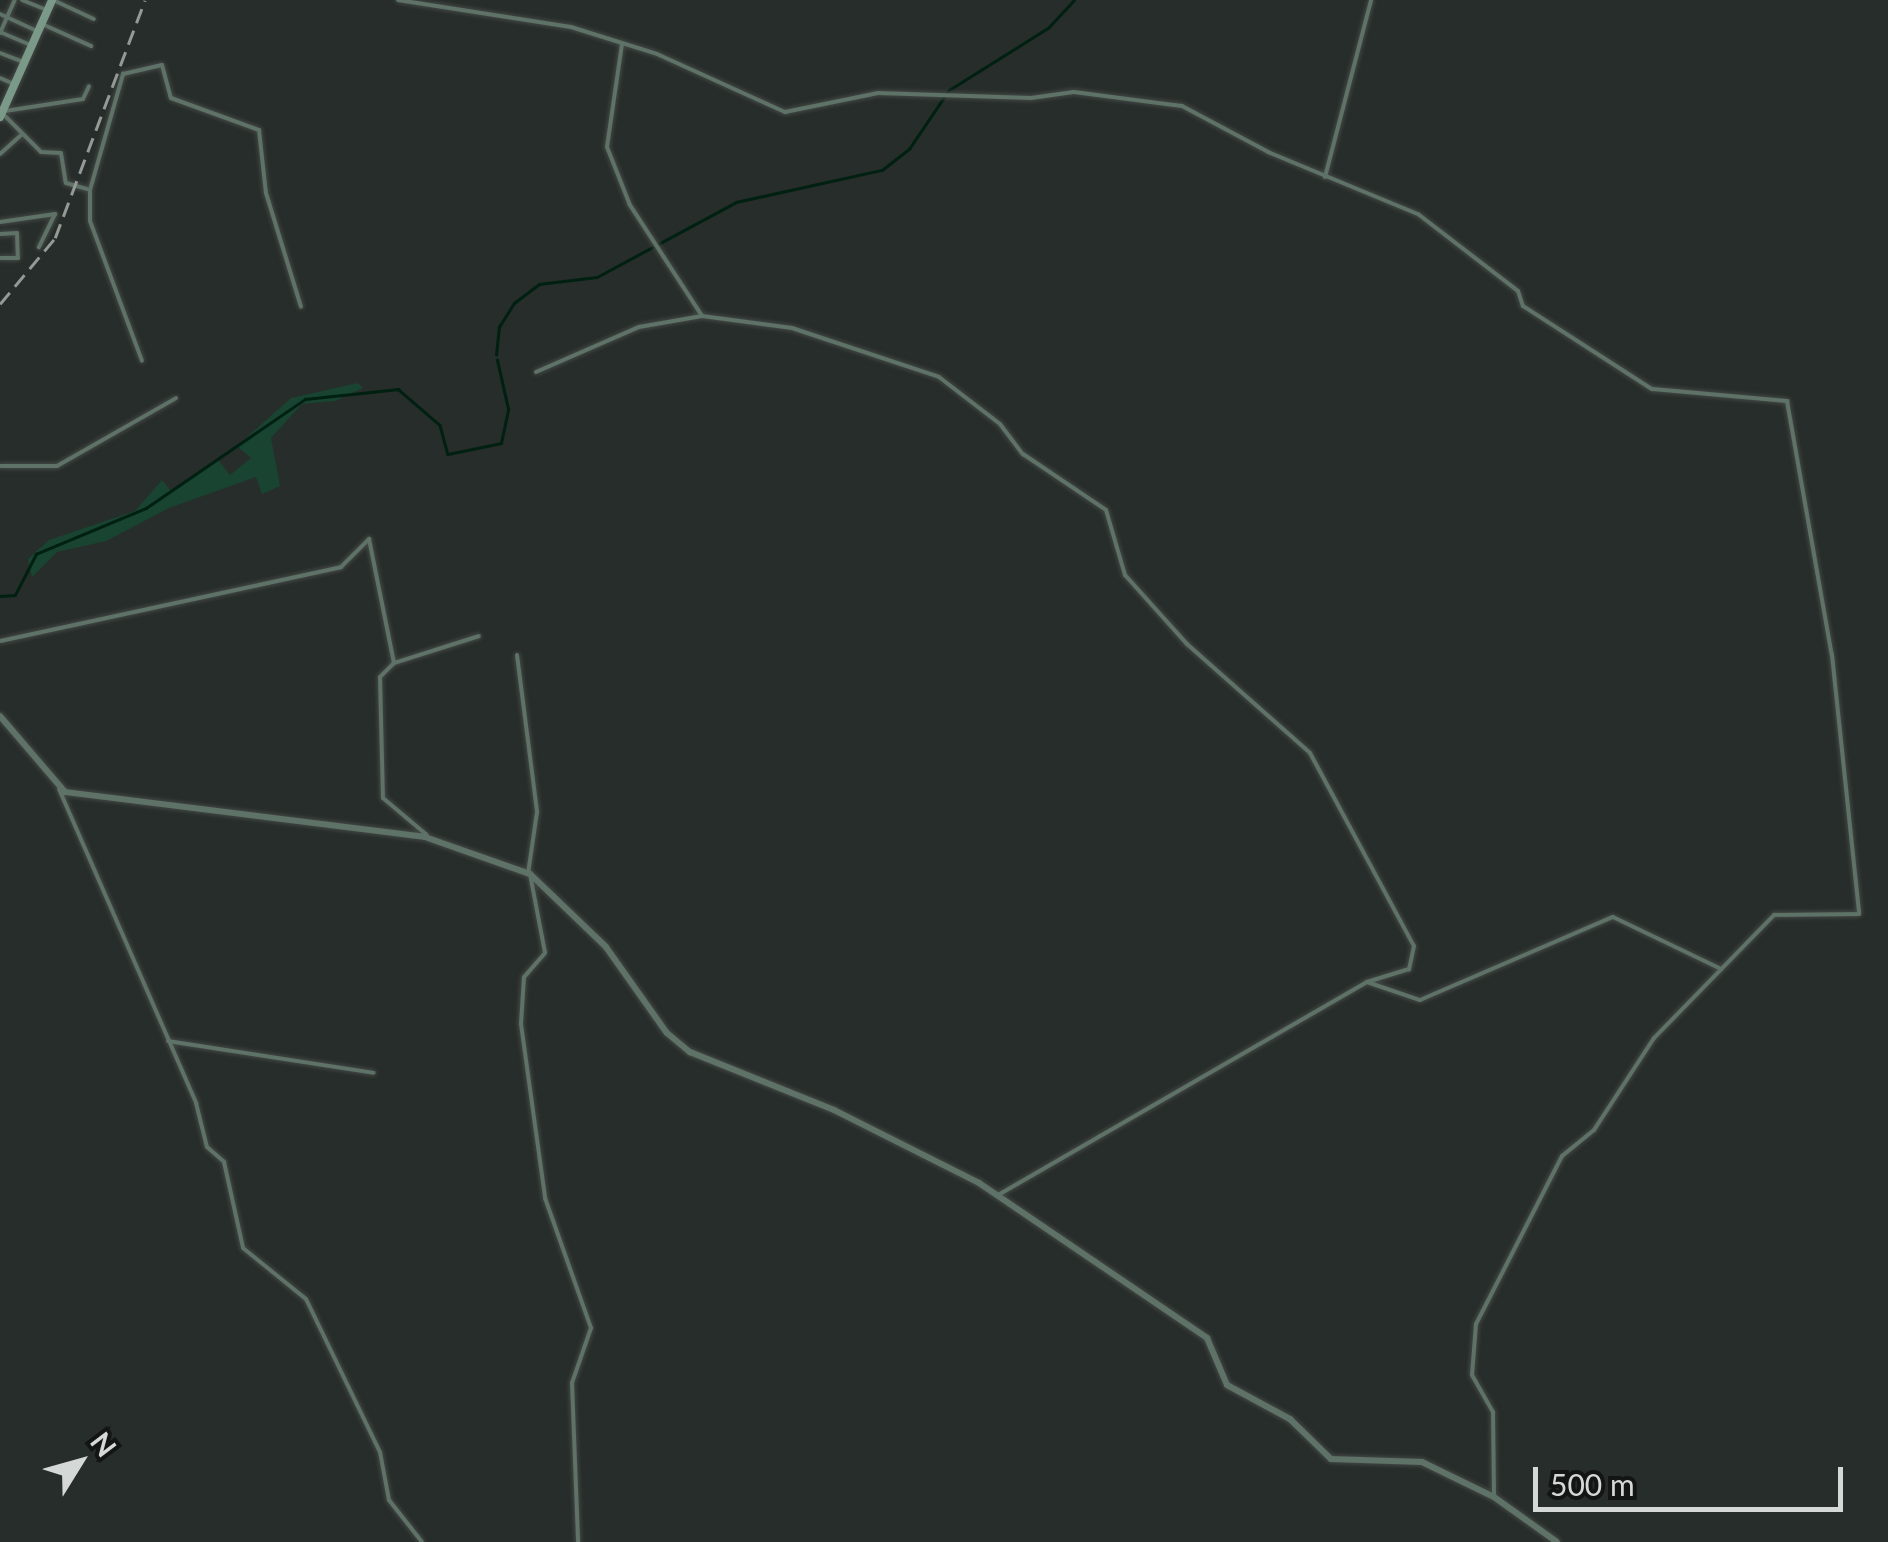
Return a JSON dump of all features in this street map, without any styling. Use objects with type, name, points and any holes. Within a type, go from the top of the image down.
[{"type":"main road","points":[[2,113],[48,3]]},
{"type":"main road","points":[[2,113],[28,44],[38,29]]},
{"type":"street","points":[[28,44],[0,32],[18,0],[48,3],[94,19]]},
{"type":"street","points":[[398,0],[534,19],[622,44],[785,112],[878,93],[947,98],[1074,92],[1166,102],[1326,177],[1418,214],[1518,291],[1523,306],[1652,388],[1787,401],[1832,655],[1859,914],[1774,914],[1654,1038],[1594,1130],[1562,1156],[1476,1324],[1472,1374],[1493,1412],[1494,1498]]},
{"type":"street","points":[[1326,177],[1371,0]]},
{"type":"street","points":[[0,14],[91,46]]},
{"type":"street","points":[[622,44],[605,138],[656,248],[702,316]]},
{"type":"street","points":[[0,52],[21,62]]},
{"type":"street","points":[[142,361],[90,221],[90,190],[123,74],[162,65],[170,98],[259,130],[266,193],[301,307]]},
{"type":"street","points":[[0,78],[12,83]]},
{"type":"street","points":[[2,113],[84,99],[89,86]]},
{"type":"street","points":[[2,113],[41,152],[62,153],[66,184],[90,190]]},
{"type":"street","points":[[0,154],[22,134]]},
{"type":"street","points":[[0,222],[55,214],[39,247]]},
{"type":"street","points":[[0,234],[16,233],[18,258],[0,258]]},
{"type":"street","points":[[536,372],[639,328],[702,316],[792,328],[939,377],[1000,424],[1022,454],[1106,510],[1125,575],[1228,683],[1301,738],[1394,904],[1415,959],[1409,969],[1367,982],[998,1195]]},
{"type":"street","points":[[0,466],[57,466],[176,398]]},
{"type":"street","points":[[0,642],[342,567],[369,539],[394,663]]},
{"type":"street","points":[[432,839],[383,798],[380,677],[394,663],[479,636]]},
{"type":"street","points":[[517,655],[538,812],[529,874],[545,953],[524,977],[521,1024],[548,1211],[591,1328],[572,1383],[578,1542]]},
{"type":"street","points":[[0,716],[58,789],[168,1042],[207,1147],[224,1162],[243,1248],[306,1299],[380,1452],[389,1500],[422,1542]]},
{"type":"street","points":[[58,789],[432,839],[529,874],[606,947],[680,1045],[844,1114],[998,1195],[1207,1338],[1227,1385],[1290,1419],[1331,1459],[1416,1459],[1494,1498],[1557,1542]]},
{"type":"street","points":[[1367,982],[1420,1000],[1612,917],[1721,969]]},
{"type":"street","points":[[168,1042],[374,1073]]},
{"type":"green space","points":[[358,383],[363,388],[335,401],[302,404],[271,438],[280,486],[262,494],[256,477],[169,508],[106,541],[57,552],[32,577],[28,559],[49,540],[135,511],[162,480],[171,491],[218,460],[230,475],[251,458],[237,446],[291,398]]},
{"type":"waterway","points":[[496,355],[499,327],[514,303],[539,284],[597,277],[736,202],[882,170],[909,149],[949,90],[1048,28],[1074,0]]},
{"type":"waterway","points":[[0,596],[15,595],[36,554],[146,508],[305,399],[398,389],[440,425],[448,454],[501,443],[508,409],[497,360]]},
{"type":"railway","points":[[0,304],[55,238],[145,0]]}]
